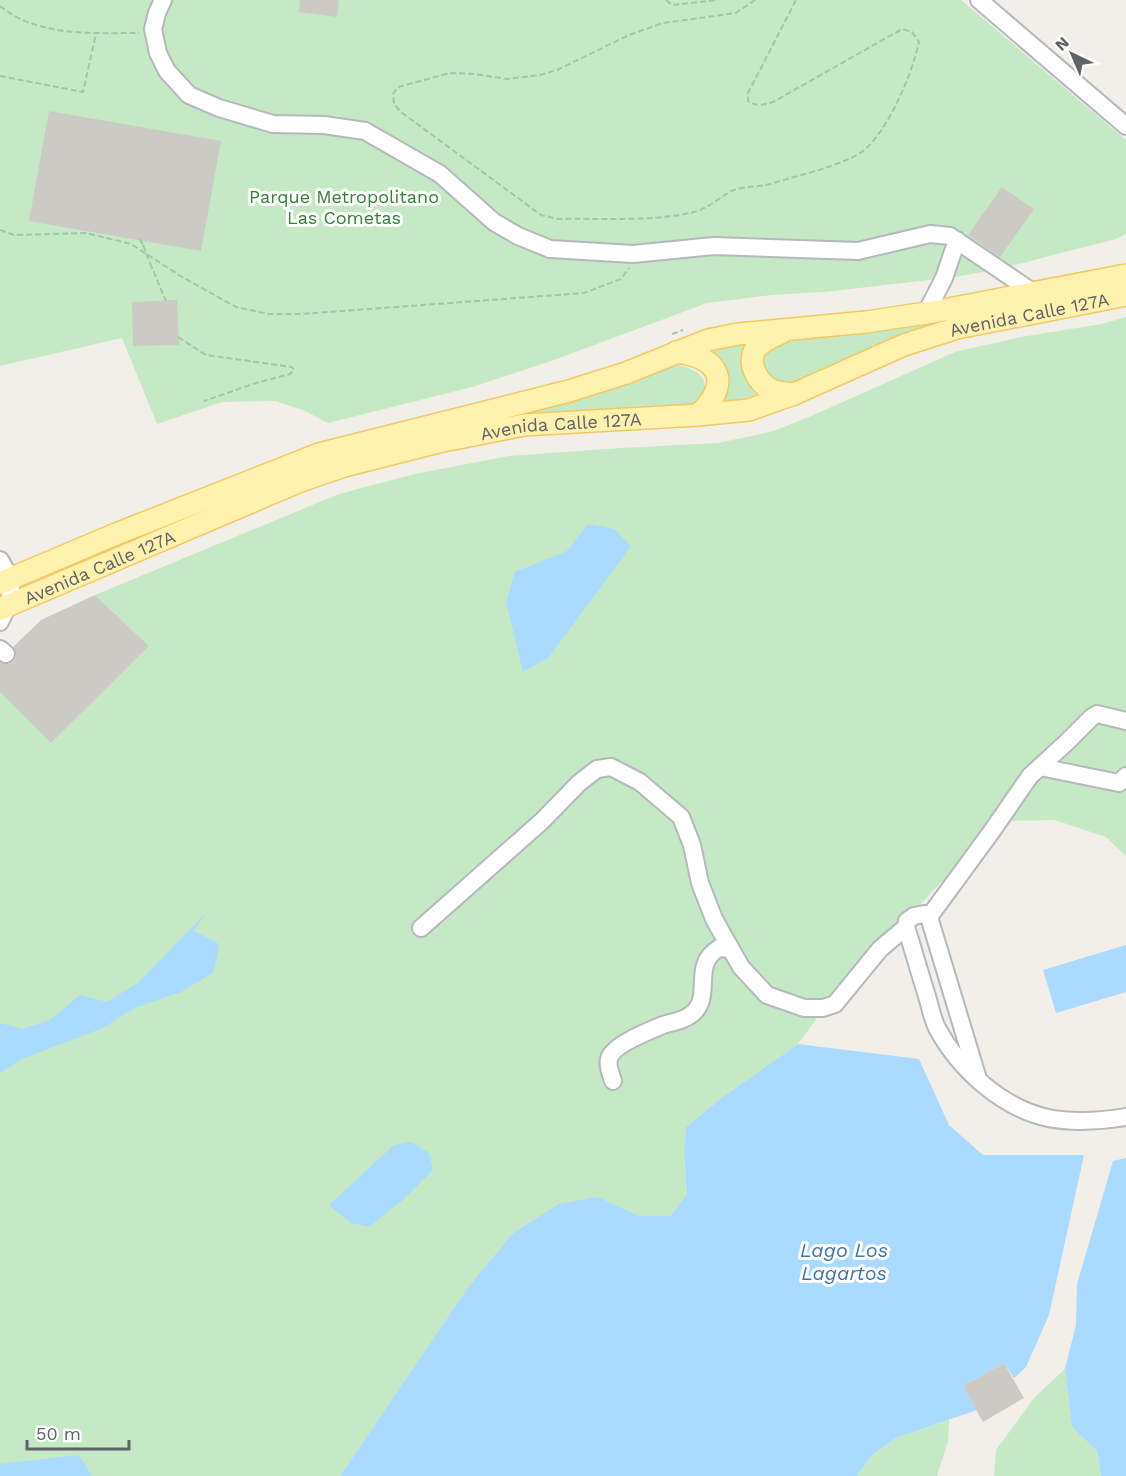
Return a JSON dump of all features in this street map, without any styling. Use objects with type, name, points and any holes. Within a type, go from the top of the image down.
[{"type":"main road","name":"Avenida Calle 127A","points":[[3,574],[116,534],[319,454],[569,391],[626,373],[698,343],[724,336],[926,313],[1126,275]]},
{"type":"main road","name":"Avenida Calle 127A","points":[[3,612],[298,482],[378,456],[524,425],[749,410],[794,394],[870,359],[934,335],[957,328],[1126,295]]},
{"type":"main road","points":[[790,330],[762,343],[754,352],[752,362],[756,375],[764,384],[777,392],[794,394]]},
{"type":"main road","points":[[676,352],[701,357],[709,362],[717,377],[717,390],[713,399],[698,415]]},
{"type":"street","points":[[163,0],[153,29],[158,53],[167,71],[189,95],[219,108],[273,124],[324,124],[365,131],[440,174],[495,222],[518,236],[550,249],[633,254],[714,246],[858,251],[930,234],[942,234],[957,240],[1034,293]]},
{"type":"street","points":[[979,0],[1126,126]]},
{"type":"street","points":[[926,313],[944,278],[957,240]]},
{"type":"street","points":[[3,574],[11,595],[3,612]]},
{"type":"street","points":[[929,917],[1030,776],[1097,714],[1126,721]]},
{"type":"street","points":[[421,928],[542,820],[579,783],[597,770],[611,767],[640,782],[681,817],[714,919],[741,967],[767,995],[804,1008],[822,1008],[834,1004],[880,949],[906,927]]},
{"type":"street","points":[[1041,767],[1119,783],[1126,776]]},
{"type":"street","points":[[978,1080],[929,917],[924,914],[914,916],[907,921],[906,927],[936,1026],[963,1066],[978,1080],[1020,1108],[1047,1117],[1067,1120],[1126,1117]]},
{"type":"street","points":[[613,1081],[609,1057],[613,1052],[638,1037],[688,1017],[699,1008],[702,1000],[703,969],[706,960],[719,948],[731,949]]},
{"type":"path","points":[[666,0],[672,5],[718,0]]},
{"type":"path","points":[[756,0],[736,13],[663,23],[629,36],[557,70],[540,75],[507,79],[450,73],[398,87],[393,94],[394,104],[401,112],[541,215],[558,219],[668,216],[696,211],[713,204],[735,189],[759,187],[828,166],[858,154],[877,139],[897,101],[915,62],[919,42],[912,32],[902,29],[773,102],[762,106],[748,101],[748,93],[796,0]]},
{"type":"path","points":[[0,6],[13,16],[38,28],[96,33],[154,33]]},
{"type":"path","points":[[0,76],[83,92],[96,33]]},
{"type":"path","points":[[0,230],[14,235],[86,233],[131,244],[182,277],[236,307],[268,314],[301,314],[584,293],[621,279],[630,267],[633,254]]},
{"type":"path","points":[[140,239],[166,301]]},
{"type":"path","points":[[178,337],[206,355],[292,367],[294,370],[290,374],[204,401]]},
{"type":"green space","name":"Parque Metropolitano Las Cometas","points":[[0,0],[961,0],[1126,140],[1126,234],[1116,239],[999,269],[955,277],[707,303],[554,360],[472,387],[328,423],[303,410],[275,401],[222,402],[157,424],[122,338],[0,366]]},
{"type":"green space","points":[[1117,287],[794,386],[782,386],[765,376],[763,356],[765,352],[771,345],[784,338]]},
{"type":"green space","points":[[1126,317],[1126,856],[1106,837],[1055,820],[1007,821],[958,865],[840,987],[798,1044],[724,1096],[686,1127],[684,1152],[687,1196],[670,1216],[639,1216],[597,1197],[512,1234],[469,1286],[340,1476],[0,1476],[0,692],[51,743],[149,646],[95,595],[339,494],[415,474],[509,456],[718,443],[774,431],[955,352],[1021,337],[1102,324]]},
{"type":"green space","points":[[756,340],[770,397],[715,407],[703,350]]},
{"type":"green space","points":[[677,365],[695,371],[704,381],[703,393],[689,406],[361,450],[530,412]]},
{"type":"green space","points":[[1065,1369],[1072,1427],[1097,1451],[1101,1476],[994,1476],[996,1450],[1034,1398]]},
{"type":"green space","points":[[949,1420],[948,1441],[937,1476],[857,1476],[872,1455],[896,1438]]},
{"type":"water","points":[[588,524],[614,529],[631,546],[549,657],[523,672],[506,602],[515,572],[567,551]]},
{"type":"water","points":[[205,914],[194,931],[219,944],[214,972],[181,992],[134,1008],[103,1028],[22,1059],[0,1073],[0,1023],[22,1029],[50,1020],[80,995],[107,1002],[139,982]]},
{"type":"water","points":[[1126,945],[1126,992],[1056,1013],[1043,970]]},
{"type":"water","name":"Lago Los Lagartos","points":[[798,1044],[919,1059],[949,1125],[983,1155],[1084,1155],[1049,1315],[1026,1367],[1014,1378],[1004,1363],[963,1386],[977,1410],[896,1438],[872,1455],[857,1476],[340,1476],[469,1286],[512,1234],[559,1204],[598,1197],[639,1216],[670,1216],[687,1195],[684,1152],[686,1127],[724,1096]]},
{"type":"water","points":[[411,1142],[429,1153],[433,1170],[404,1199],[369,1227],[351,1223],[329,1205],[394,1145]]},
{"type":"water","points":[[1126,1158],[1126,1476],[1101,1476],[1097,1451],[1072,1427],[1065,1369],[1076,1325],[1077,1284],[1113,1161]]},
{"type":"water","points":[[79,1455],[92,1476],[0,1476],[0,1464]]},
{"type":"building","points":[[300,0],[339,0],[337,17],[299,12]]},
{"type":"building","points":[[49,111],[221,141],[201,251],[29,221]]},
{"type":"building","points":[[1002,187],[1034,209],[1000,257],[968,235]]},
{"type":"building","points":[[177,300],[179,345],[133,346],[132,302]]},
{"type":"building","points":[[95,595],[149,646],[51,743],[0,692],[0,662],[9,664],[14,661],[16,655],[13,647],[41,620]]},
{"type":"building","points":[[1004,1363],[1024,1398],[983,1422],[963,1386]]}]
